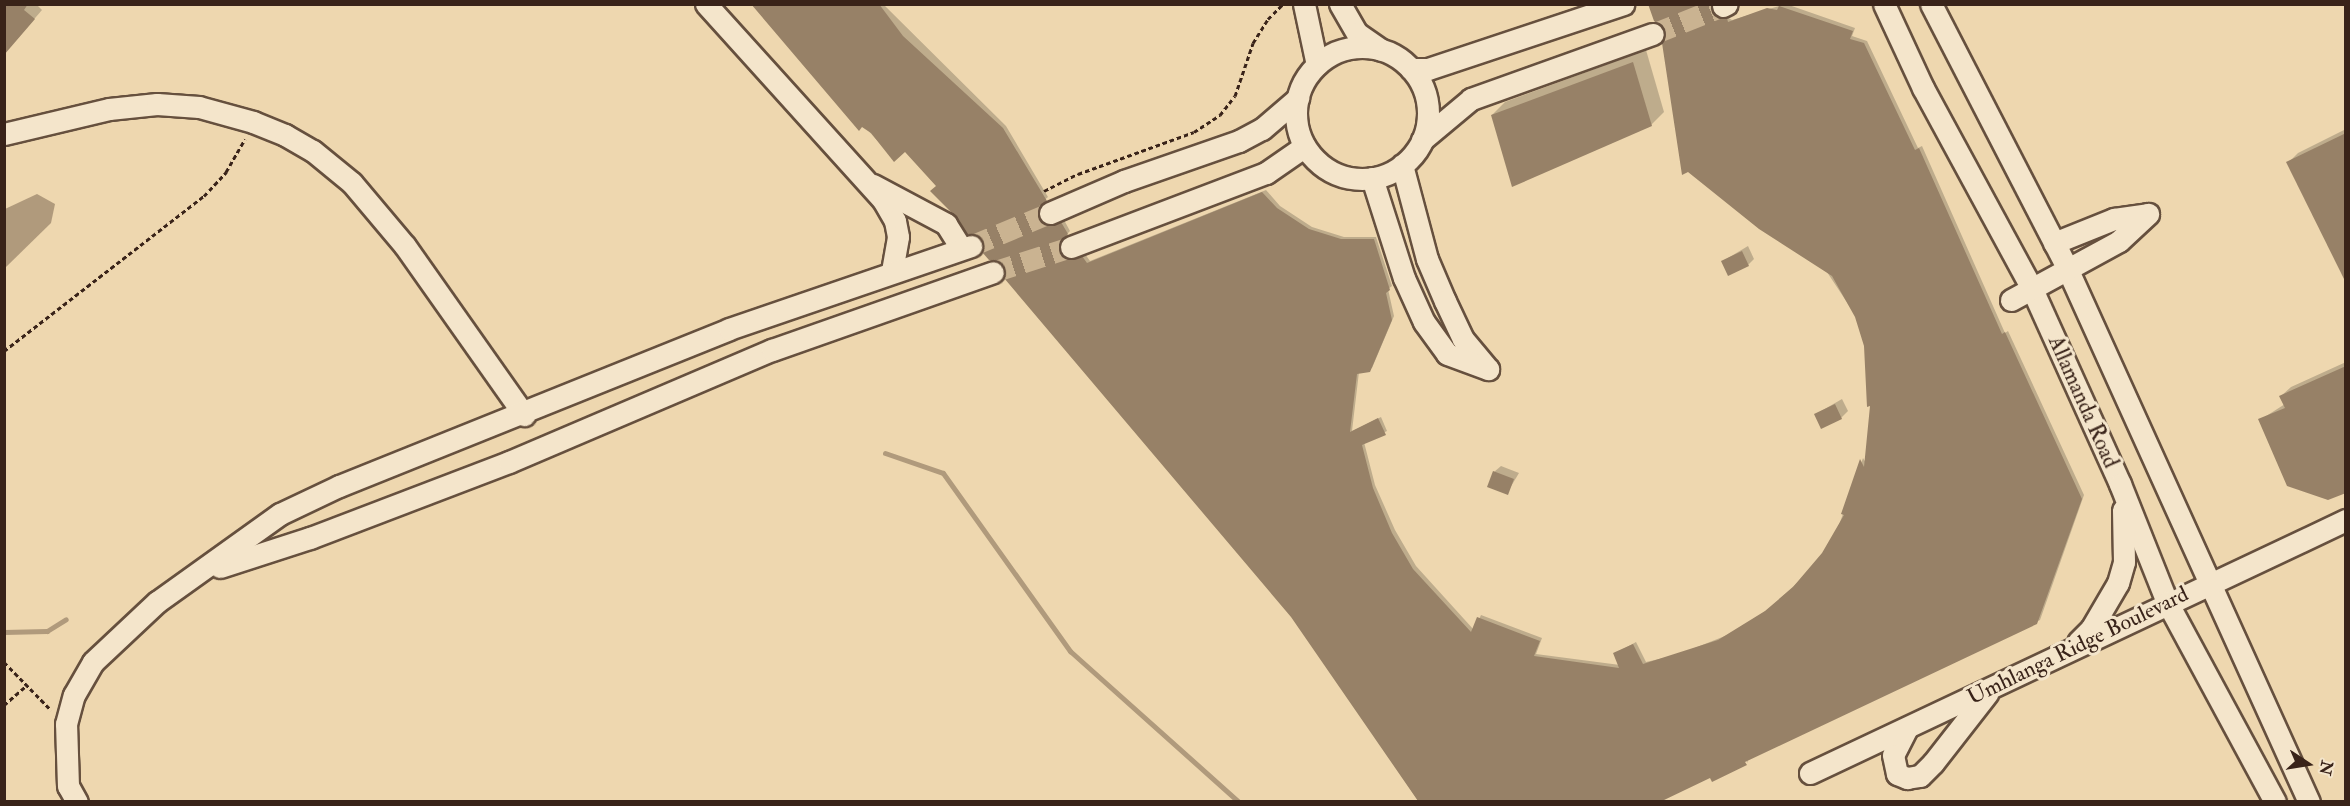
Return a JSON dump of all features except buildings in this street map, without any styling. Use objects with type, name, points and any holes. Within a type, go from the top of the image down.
[{"type":"street","points":[[706,4],[883,200],[895,221],[898,237],[892,270]]},
{"type":"street","points":[[1304,4],[1317,65]]},
{"type":"street","points":[[1340,4],[1357,33],[1411,69],[1427,100],[1427,125],[1421,141]]},
{"type":"street","points":[[1411,69],[1428,69],[1623,4]]},
{"type":"street","name":"Allamanda Road","points":[[1884,4],[1923,88],[2032,289],[2120,484],[2167,602],[2275,801]]},
{"type":"street","name":"Allamanda Road","points":[[1931,4],[1950,45],[2067,268],[2309,801]]},
{"type":"street","points":[[1941,4],[1950,45]]},
{"type":"street","points":[[1298,98],[1297,123],[1305,146],[1331,172],[1355,179],[1372,178],[1402,165],[1421,141],[1471,99],[1653,34]]},
{"type":"street","points":[[1050,213],[1124,182],[1239,141],[1262,129],[1298,98],[1317,65],[1348,49],[1382,50]]},
{"type":"street","points":[[4,134],[109,110],[157,104],[199,107],[253,122],[313,151],[352,183],[405,246],[524,415]]},
{"type":"street","points":[[1071,247],[1250,180],[1305,146]]},
{"type":"street","points":[[1372,178],[1404,278],[1424,322],[1448,354],[1488,369],[1463,339],[1427,259],[1402,165]]},
{"type":"street","points":[[77,801],[68,786],[66,724],[74,695],[93,662],[157,602],[200,574],[280,514],[303,501],[524,415],[729,329],[892,270],[966,247],[946,224],[864,180]]},
{"type":"street","points":[[2011,300],[2119,241],[2148,214],[2114,219],[2054,243]]},
{"type":"street","points":[[200,574],[310,538],[509,462],[772,350],[993,272]]},
{"type":"street","points":[[2071,649],[2091,629],[2118,584],[2125,542],[2120,484]]},
{"type":"street","name":"Umhlanga Ridge Boulevard","points":[[1810,773],[1989,691],[2209,582],[2346,520]]},
{"type":"street","points":[[1907,728],[1893,755],[1897,774],[1907,778],[1920,776],[1933,763],[1989,691]]},
{"type":"path","points":[[1044,191],[1078,174],[1194,132],[1220,115],[1234,96],[1243,69],[1268,19],[1283,4]]},
{"type":"path","points":[[4,351],[204,196],[226,172],[253,122]]},
{"type":"path","points":[[4,662],[66,724]]},
{"type":"path","points":[[4,705],[27,685]]},
{"type":"shaded area","points":[[37,194],[55,204],[51,223],[5,268],[5,209]]},
{"type":"waterway","points":[[885,453],[943,473],[1070,651],[1239,802]]},
{"type":"waterway","points":[[4,632],[47,631],[66,619]]},
{"type":"tunnel","points":[[1653,34],[1723,6]]},
{"type":"tunnel","points":[[971,246],[1050,213]]},
{"type":"tunnel","points":[[993,272],[1071,247]]}]
